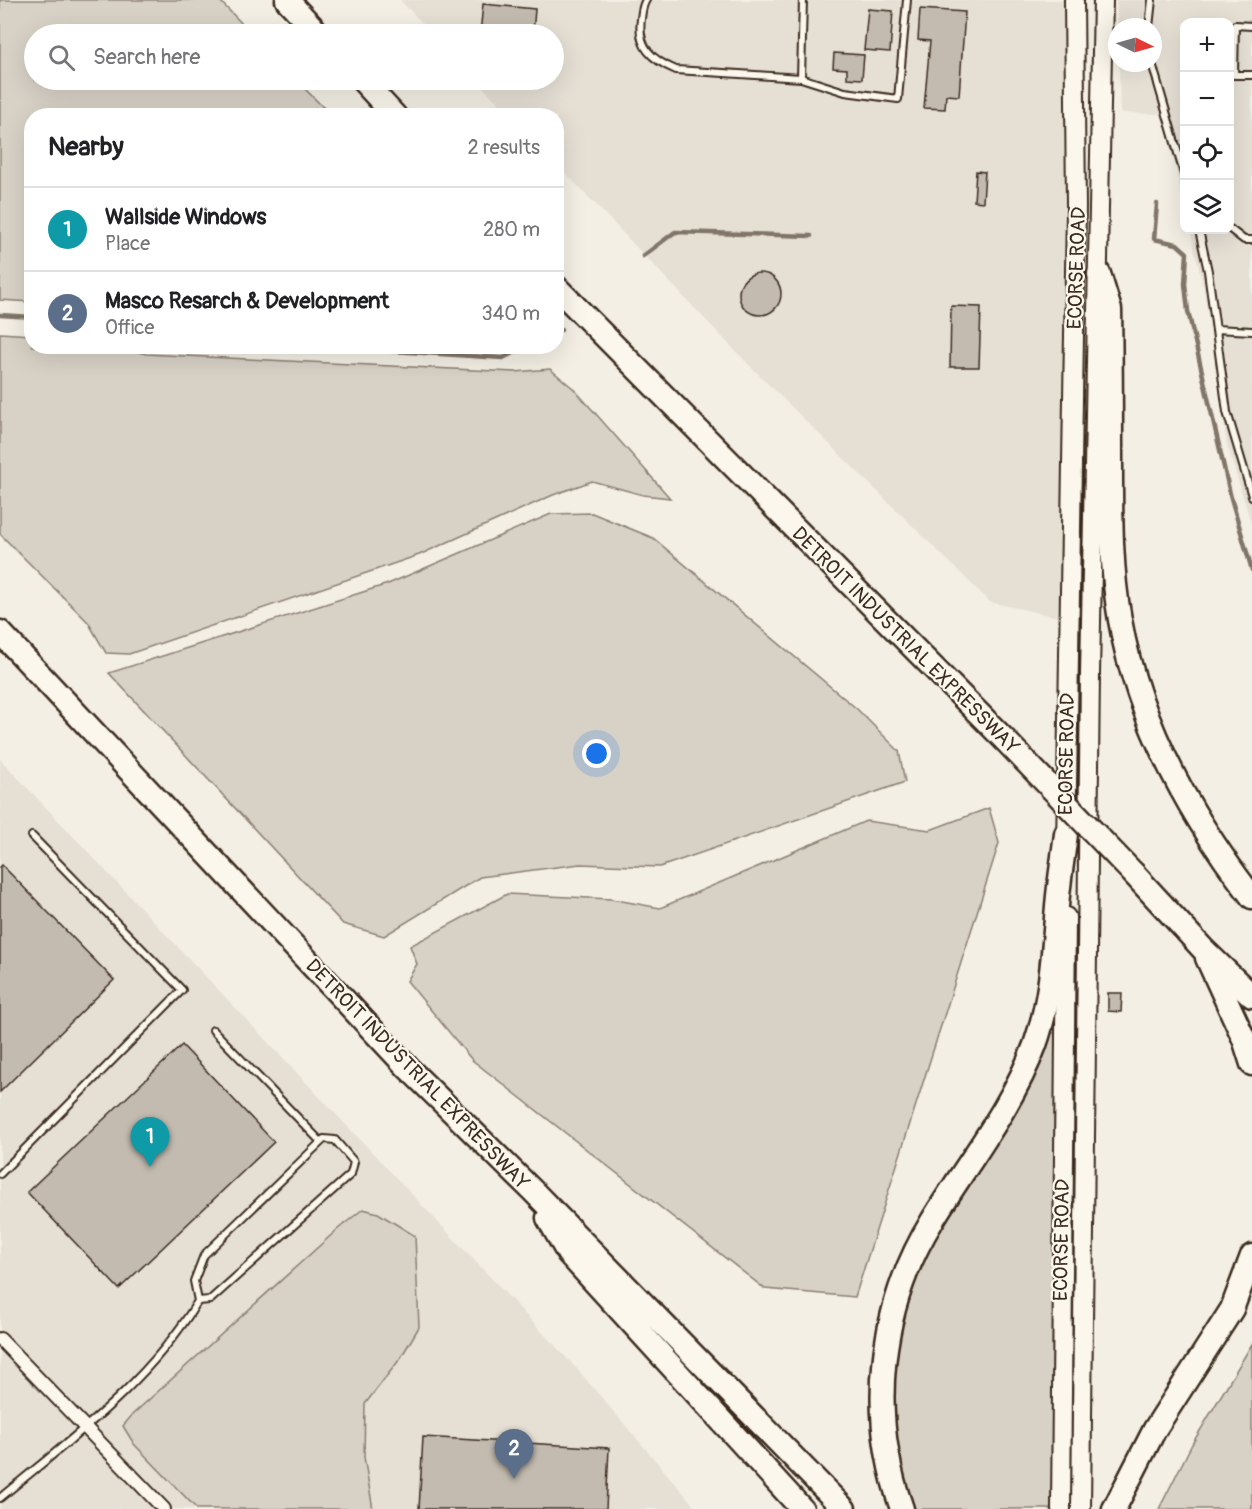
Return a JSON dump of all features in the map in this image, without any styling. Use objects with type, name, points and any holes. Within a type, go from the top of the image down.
[{"type":"highway","points":[[287,0],[310,24]]},
{"type":"highway","points":[[371,90],[388,108]]},
{"type":"highway","points":[[1099,274],[1110,310],[1111,549],[1120,620],[1137,688],[1165,760],[1198,820],[1252,897]]},
{"type":"highway","name":"DETROIT INDUSTRIAL EXPRESSWAY","points":[[564,295],[1005,740],[1203,949],[1252,996]]},
{"type":"highway","name":"DETROIT INDUSTRIAL EXPRESSWAY","points":[[0,632],[401,1060],[532,1190],[844,1509]]},
{"type":"highway","points":[[902,1509],[892,1480],[883,1431],[882,1388],[886,1341],[895,1300],[911,1260],[931,1222],[1013,1094],[1035,1044],[1047,1004],[1066,834]]},
{"type":"highway","points":[[1203,949],[1244,1039],[1252,1064]]},
{"type":"highway","points":[[532,1190],[568,1253],[802,1509]]},
{"type":"highway","points":[[1114,1509],[1155,1429],[1232,1309],[1252,1256]]},
{"type":"main road","name":"ECORSE ROAD","points":[[1061,1509],[1066,834],[1076,207],[1074,0]]},
{"type":"main road","name":"ECORSE ROAD","points":[[1080,1509],[1090,674],[1099,274],[1102,0]]},
{"type":"street","points":[[0,1339],[164,1509]]},
{"type":"lane","points":[[646,0],[642,6],[639,29],[644,49],[660,63],[676,70],[801,78],[845,92],[898,99],[907,0]]},
{"type":"lane","points":[[801,78],[803,0]]},
{"type":"lane","points":[[1150,18],[1152,0]]},
{"type":"lane","points":[[1252,26],[1235,25],[1234,75],[1252,75]]},
{"type":"lane","points":[[1155,72],[1180,160]]},
{"type":"lane","points":[[1234,232],[1244,240],[1252,240]]},
{"type":"lane","points":[[1200,234],[1208,272],[1227,412],[1252,496]]},
{"type":"lane","points":[[1216,329],[1252,331]]},
{"type":"lane","points":[[0,1174],[182,990],[32,836]]},
{"type":"lane","points":[[213,1030],[321,1142]]},
{"type":"lane","points":[[0,1498],[87,1429],[182,1327],[198,1301],[194,1281],[204,1255],[324,1139],[335,1140],[354,1162],[351,1174],[210,1300],[198,1301]]},
{"type":"shaded area","points":[[0,0],[219,0],[242,24],[24,24],[24,90],[306,90],[324,108],[24,108],[24,302],[0,300]]},
{"type":"shaded area","points":[[400,0],[1063,0],[1066,441],[1058,617],[990,602],[749,365],[564,171],[564,108],[503,108],[486,90],[564,90],[564,24],[423,24]]},
{"type":"shaded area","points":[[1116,0],[1252,0],[1252,526],[1227,444],[1204,290],[1191,234],[1234,234],[1234,18],[1180,18],[1180,188],[1163,114],[1120,113],[1119,72],[1162,72],[1162,18],[1117,18]]},
{"type":"shaded area","points":[[0,333],[24,335],[24,354],[146,354],[515,372],[550,369],[574,389],[670,498],[643,495],[592,481],[553,495],[419,555],[129,654],[106,653],[88,622],[0,534]]},
{"type":"shaded area","points":[[592,513],[653,538],[857,709],[899,751],[905,782],[660,867],[580,864],[480,877],[384,936],[343,924],[109,673],[388,584],[551,514]]},
{"type":"shaded area","points":[[0,759],[577,1369],[697,1509],[0,1509]]},
{"type":"shaded area","points":[[989,808],[999,843],[855,1297],[765,1289],[472,1060],[407,981],[417,964],[410,946],[507,894],[611,899],[660,908],[866,821],[930,830]]},
{"type":"shaded area","points":[[1050,1033],[1055,1033],[1053,1509],[914,1509],[899,1459],[893,1404],[895,1350],[907,1298],[928,1250]]},
{"type":"shaded area","points":[[363,1209],[378,1213],[415,1236],[419,1327],[400,1359],[365,1404],[364,1457],[373,1509],[197,1509],[134,1444],[123,1426],[133,1414]]},
{"type":"shaded area","points":[[1252,1344],[1252,1509],[1159,1509],[1192,1444]]},
{"type":"building","points":[[483,4],[535,9],[534,24],[481,24]]},
{"type":"building","points":[[868,9],[893,11],[890,52],[864,50]]},
{"type":"building","points":[[920,9],[965,12],[959,96],[946,95],[945,109],[924,108],[930,41],[918,40]]},
{"type":"building","points":[[834,53],[864,55],[862,79],[847,78],[847,69],[833,68]]},
{"type":"building","points":[[976,171],[985,172],[983,202],[974,201]]},
{"type":"building","points":[[760,273],[775,279],[781,294],[775,309],[760,315],[745,309],[739,294],[745,279]]},
{"type":"building","points":[[951,306],[981,307],[979,367],[950,367]]},
{"type":"building","points":[[2,865],[114,980],[0,1092],[0,867]]},
{"type":"building","points":[[1108,993],[1122,993],[1121,1012],[1108,1011]]},
{"type":"building","points":[[182,1045],[274,1142],[119,1289],[27,1192]]},
{"type":"building","points":[[423,1437],[609,1448],[606,1509],[419,1509]]},
{"type":"waterway","points":[[1157,204],[1154,239],[1177,244],[1187,253],[1185,284],[1188,311],[1231,498],[1252,570]]},
{"type":"waterway","points":[[643,256],[675,232],[811,236]]},
{"type":"waterway","points":[[0,315],[24,316]]},
{"type":"waterway","points":[[440,354],[503,358],[511,354]]},
{"type":"place","name":"Wallside Windows","points":[[150,1167]]},
{"type":"place","name":"Masco Resarch & Development","points":[[514,1479]]}]
